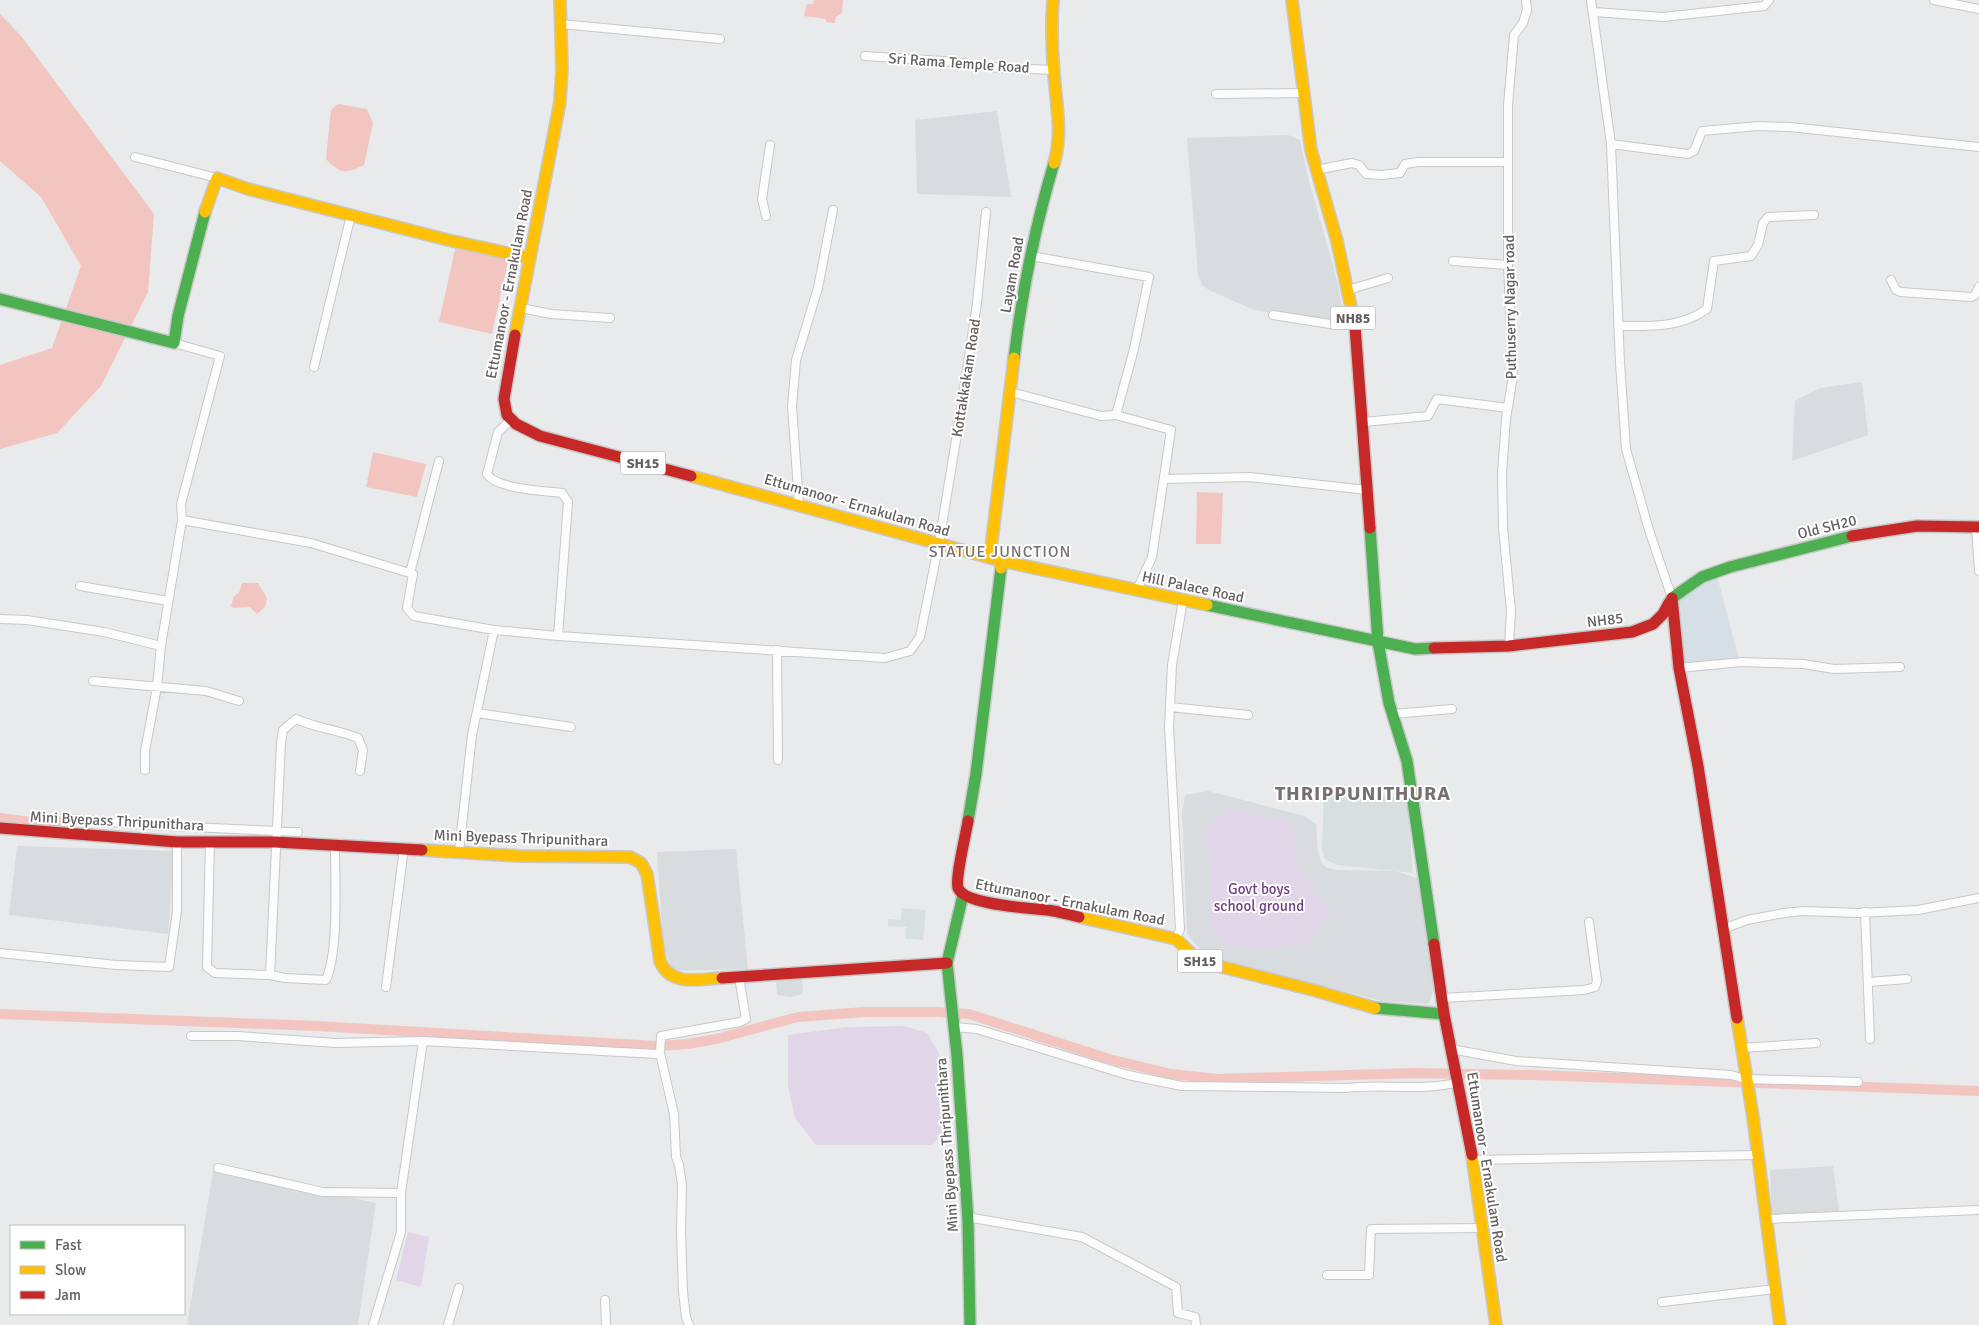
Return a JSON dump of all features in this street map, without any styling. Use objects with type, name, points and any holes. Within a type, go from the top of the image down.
[{"type":"main road","name":"Ettumanoor - Ernakulam Road","points":[[560,0],[562,68],[560,102],[504,402],[505,412],[511,420],[520,428],[540,436],[799,504],[1002,561],[976,774],[958,877],[958,888],[963,895],[984,902],[1053,911],[1176,939],[1199,961],[1314,990],[1368,1007],[1394,1011],[1444,1014]]},
{"type":"main road","name":"Layam Road","points":[[990,557],[1020,320],[1038,213],[1056,156],[1059,114],[1051,28],[1052,0]]},
{"type":"main road","name":"NH85","points":[[1292,0],[1310,150],[1337,241],[1355,325],[1378,642],[1415,649],[1509,646],[1632,632],[1653,624],[1672,598],[1688,586]]},
{"type":"main road","points":[[0,299],[174,343],[178,316],[208,201],[217,178],[248,189],[530,258]]},
{"type":"main road","name":"Old SH20","points":[[1688,586],[1702,577],[1730,567],[1858,534],[1917,526],[1978,527]]},
{"type":"main road","name":"Hill Palace Road","points":[[1002,561],[1378,642]]},
{"type":"main road","points":[[1672,598],[1679,668],[1698,766],[1758,1156],[1780,1325]]},
{"type":"main road","name":"Ettumanoor - Ernakulam Road","points":[[1378,642],[1382,671],[1407,761],[1444,1014],[1474,1160],[1496,1325]]},
{"type":"main road","name":"Mini Byepass Thripunithara","points":[[0,828],[177,842],[276,836],[335,846],[404,848],[519,856],[621,856],[636,858],[647,874],[660,961],[666,974],[670,977],[689,980],[948,964]]},
{"type":"main road","name":"Mini Byepass Thripunithara","points":[[963,895],[948,964],[967,1217],[970,1325]]},
{"type":"street","name":"Puthuserry Nagar road","points":[[1509,646],[1511,611],[1503,528],[1502,473],[1513,376],[1508,265],[1508,105],[1514,35],[1523,22],[1527,10],[1526,0]]},
{"type":"street","points":[[1591,0],[1611,144],[1618,326],[1626,450],[1649,530],[1672,598]]},
{"type":"street","points":[[1594,12],[1663,16],[1764,6],[1769,0]]},
{"type":"street","points":[[1934,0],[1979,9]]},
{"type":"street","points":[[560,24],[720,39]]},
{"type":"street","name":"Sri Rama Temple Road","points":[[865,56],[943,61],[1000,68],[1054,70]]},
{"type":"street","points":[[1216,94],[1303,93]]},
{"type":"street","points":[[1611,144],[1688,154],[1694,152],[1702,131],[1758,126],[1979,147]]},
{"type":"street","points":[[766,216],[762,199],[770,145]]},
{"type":"street","points":[[135,156],[217,178]]},
{"type":"street","points":[[1316,170],[1352,163],[1359,164],[1366,174],[1382,175],[1400,173],[1405,164],[1418,162],[1508,162]]},
{"type":"street","points":[[799,504],[792,406],[796,360],[818,288],[833,210]]},
{"type":"street","name":"Kottakkakam Road","points":[[439,461],[410,573],[413,574],[407,608],[414,616],[494,630],[558,636],[885,658],[910,651],[920,637],[939,543],[977,303],[986,212]]},
{"type":"street","points":[[314,368],[351,215]]},
{"type":"street","points":[[1618,326],[1668,326],[1700,314],[1708,309],[1714,261],[1750,256],[1758,246],[1763,223],[1768,217],[1814,215]]},
{"type":"street","points":[[1031,256],[1149,278],[1134,349],[1116,415]]},
{"type":"street","points":[[1453,261],[1508,265]]},
{"type":"street","points":[[1348,290],[1388,278]]},
{"type":"street","points":[[1891,280],[1896,290],[1901,292],[1971,297],[1975,295],[1979,287]]},
{"type":"street","points":[[521,308],[551,314],[610,318]]},
{"type":"street","points":[[1273,315],[1330,324],[1355,325]]},
{"type":"street","points":[[145,770],[144,751],[157,687],[161,646],[182,520],[181,504],[220,356],[174,343]]},
{"type":"street","points":[[1011,392],[1101,416],[1116,415],[1171,430],[1152,557],[1136,590]]},
{"type":"street","points":[[1363,422],[1428,416],[1436,399],[1508,408]]},
{"type":"street","points":[[511,420],[498,432],[488,474],[490,478],[507,485],[562,493],[568,502],[558,636]]},
{"type":"street","points":[[1164,479],[1250,477],[1368,490]]},
{"type":"street","points":[[182,520],[311,543],[410,573]]},
{"type":"street","points":[[1978,527],[1979,571]]},
{"type":"street","points":[[80,586],[168,601]]},
{"type":"street","points":[[1176,939],[1180,929],[1169,726],[1172,665],[1183,600]]},
{"type":"street","points":[[0,619],[27,620],[104,632],[161,646]]},
{"type":"street","points":[[459,852],[472,735],[494,630]]},
{"type":"street","points":[[777,650],[778,760]]},
{"type":"street","points":[[1679,668],[1742,662],[1803,664],[1834,669],[1900,667]]},
{"type":"street","points":[[93,680],[206,691],[240,701]]},
{"type":"street","points":[[1170,707],[1248,715]]},
{"type":"street","points":[[1393,714],[1452,709]]},
{"type":"street","points":[[477,713],[571,727]]},
{"type":"street","points":[[270,975],[280,743],[283,730],[296,719],[312,726],[342,732],[358,738],[363,750],[360,771]]},
{"type":"street","points":[[72,819],[202,827],[276,836],[298,832]]},
{"type":"street","points":[[202,827],[205,841],[207,967],[215,973],[326,980],[330,971],[334,934],[335,846]]},
{"type":"street","points":[[0,953],[116,965],[169,967],[177,911],[177,842]]},
{"type":"street","points":[[386,987],[404,848]]},
{"type":"street","points":[[1723,929],[1747,920],[1784,913],[1803,911],[1865,912],[1918,910],[1979,898]]},
{"type":"street","points":[[1865,912],[1870,1039]]},
{"type":"street","points":[[1442,998],[1576,990],[1594,987],[1597,981],[1588,922]]},
{"type":"street","points":[[690,1325],[686,1317],[683,1292],[680,1231],[682,1185],[676,1158],[674,1114],[661,1048],[661,1036],[740,1022],[746,1019],[739,977]]},
{"type":"street","points":[[1868,982],[1907,978]]},
{"type":"street","points":[[954,1025],[977,1029],[1128,1075],[1182,1086],[1208,1088],[1346,1088],[1368,1085],[1424,1087],[1442,1086],[1458,1082]]},
{"type":"street","points":[[191,1036],[237,1036],[336,1043],[423,1042],[652,1054],[661,1048]]},
{"type":"street","points":[[373,1325],[401,1232],[401,1192],[423,1042]]},
{"type":"street","points":[[1741,1048],[1816,1043]]},
{"type":"street","points":[[1451,1049],[1516,1061],[1731,1075],[1746,1079],[1858,1082]]},
{"type":"street","points":[[1474,1160],[1758,1156]]},
{"type":"street","points":[[218,1168],[323,1192],[401,1192]]},
{"type":"street","points":[[1766,1219],[1979,1210]]},
{"type":"street","points":[[967,1217],[1082,1237],[1176,1287],[1178,1313],[1196,1317],[1196,1325]]},
{"type":"street","points":[[1327,1275],[1369,1275],[1371,1229],[1484,1228]]},
{"type":"street","points":[[448,1325],[459,1288]]},
{"type":"street","points":[[1662,1302],[1775,1289]]},
{"type":"street","points":[[605,1300],[606,1325]]},
{"type":"shaded area","points":[[814,0],[843,0],[842,13],[836,17],[835,23],[826,22],[826,19],[804,16],[807,4],[813,4]]},
{"type":"shaded area","points":[[0,14],[22,37],[154,214],[148,292],[101,386],[57,433],[0,449],[0,365],[52,348],[81,266],[41,197],[0,161]]},
{"type":"shaded area","points":[[338,104],[367,109],[373,123],[364,165],[348,171],[335,168],[326,159],[331,110]]},
{"type":"shaded area","points":[[997,111],[1011,197],[917,194],[915,120]]},
{"type":"shaded area","points":[[1288,135],[1300,140],[1308,178],[1335,272],[1345,321],[1307,319],[1254,310],[1209,290],[1202,285],[1198,275],[1187,138]]},
{"type":"shaded area","points":[[456,245],[509,257],[492,334],[439,322]]},
{"type":"shaded area","points":[[1862,382],[1868,435],[1792,461],[1795,401],[1820,388]]},
{"type":"shaded area","points":[[373,452],[426,464],[417,497],[366,487]]},
{"type":"shaded area","points":[[1197,492],[1223,493],[1221,544],[1196,544]]},
{"type":"shaded area","points":[[1717,576],[1739,659],[1681,663],[1677,600]]},
{"type":"shaded area","points":[[242,583],[258,583],[267,598],[265,607],[257,614],[250,607],[233,608],[231,606],[234,596],[239,593]]},
{"type":"shaded area","points":[[1324,789],[1407,799],[1413,873],[1338,865],[1326,860],[1322,851]]},
{"type":"shaded area","points":[[1208,791],[1305,816],[1316,824],[1318,853],[1322,863],[1327,868],[1336,870],[1395,871],[1417,878],[1432,964],[1434,990],[1428,1004],[1381,1001],[1228,961],[1206,954],[1196,945],[1187,933],[1182,813],[1185,795]]},
{"type":"shaded area","points":[[17,846],[174,851],[168,934],[9,915]]},
{"type":"shaded area","points":[[736,849],[748,969],[673,971],[663,947],[657,852]]},
{"type":"shaded area","points":[[902,908],[926,910],[923,940],[905,938],[906,927],[888,926],[888,919],[901,920]]},
{"type":"shaded area","points":[[799,978],[802,981],[803,991],[800,995],[790,997],[777,995],[776,982]]},
{"type":"shaded area","points":[[1833,1166],[1840,1219],[1772,1222],[1770,1170]]},
{"type":"shaded area","points":[[214,1167],[376,1203],[358,1325],[187,1325]]},
{"type":"green space","name":"Govt boys school ground","points":[[1227,810],[1240,811],[1283,821],[1291,825],[1296,833],[1293,845],[1300,869],[1317,896],[1328,902],[1329,919],[1321,924],[1314,938],[1302,945],[1284,945],[1258,950],[1228,944],[1213,931],[1209,915],[1210,871],[1207,830],[1210,822]]},
{"type":"green space","points":[[904,1026],[927,1033],[939,1053],[945,1099],[944,1132],[932,1145],[816,1145],[795,1118],[788,1085],[788,1035],[848,1027]]},
{"type":"green space","points":[[408,1232],[429,1237],[421,1287],[396,1280]]},
{"type":"waterway","points":[[0,818],[39,823],[58,821]]},
{"type":"waterway","points":[[0,1014],[317,1026],[657,1046],[688,1044],[716,1039],[798,1017],[865,1012],[937,1012],[969,1014],[1109,1059],[1171,1074],[1218,1079],[1414,1073],[1533,1075],[1979,1091]]},
{"type":"traffic: fast","points":[[1014,358],[1030,260],[1054,163]]},
{"type":"traffic: fast","points":[[0,299],[174,343],[178,316],[205,212]]},
{"type":"traffic: fast","points":[[1370,528],[1378,642],[1389,703],[1407,761],[1434,944]]},
{"type":"traffic: fast","points":[[1669,603],[1672,598],[1702,577],[1730,567],[1852,536]]},
{"type":"traffic: fast","points":[[968,821],[976,774],[1001,568]]},
{"type":"traffic: fast","points":[[1207,605],[1415,649],[1434,648]]},
{"type":"traffic: fast","points":[[963,895],[947,963],[957,1055],[968,1221],[970,1325]]},
{"type":"traffic: fast","points":[[1375,1008],[1444,1014]]},
{"type":"traffic: slow","points":[[515,335],[560,102],[562,68],[560,0]]},
{"type":"traffic: slow","points":[[1053,0],[1052,46],[1058,119],[1058,141],[1054,163]]},
{"type":"traffic: slow","points":[[1292,0],[1311,150],[1337,241],[1355,326]]},
{"type":"traffic: slow","points":[[205,212],[217,178],[248,189],[448,240],[530,258]]},
{"type":"traffic: slow","points":[[990,557],[1014,358]]},
{"type":"traffic: slow","points":[[691,476],[1002,561],[1001,568]]},
{"type":"traffic: slow","points":[[1002,561],[1207,605]]},
{"type":"traffic: slow","points":[[422,850],[519,856],[630,857],[641,863],[647,874],[660,961],[665,969],[671,975],[686,980],[722,978]]},
{"type":"traffic: slow","points":[[1079,917],[1176,939],[1199,961],[1375,1008]]},
{"type":"traffic: slow","points":[[1737,1018],[1753,1117],[1780,1325]]},
{"type":"traffic: slow","points":[[1472,1155],[1496,1325]]},
{"type":"traffic: jam","points":[[1355,326],[1370,528]]},
{"type":"traffic: jam","points":[[515,335],[504,399],[507,415],[516,424],[540,436],[691,476]]},
{"type":"traffic: jam","points":[[1852,536],[1917,526],[1979,527]]},
{"type":"traffic: jam","points":[[1672,598],[1679,668],[1698,766],[1737,1018]]},
{"type":"traffic: jam","points":[[1434,648],[1509,646],[1632,632],[1653,624],[1663,614],[1669,603]]},
{"type":"traffic: jam","points":[[968,821],[957,883],[958,888],[963,894],[973,899],[1001,905],[1056,911],[1079,917]]},
{"type":"traffic: jam","points":[[0,828],[177,842],[275,842],[422,850]]},
{"type":"traffic: jam","points":[[1434,944],[1444,1014],[1472,1155]]},
{"type":"traffic: jam","points":[[722,978],[947,963]]},
{"type":"district","name":"STATUE JUNCTION","points":[[1000,552]]},
{"type":"district","name":"THRIPPUNITHURA","points":[[1363,793]]}]
